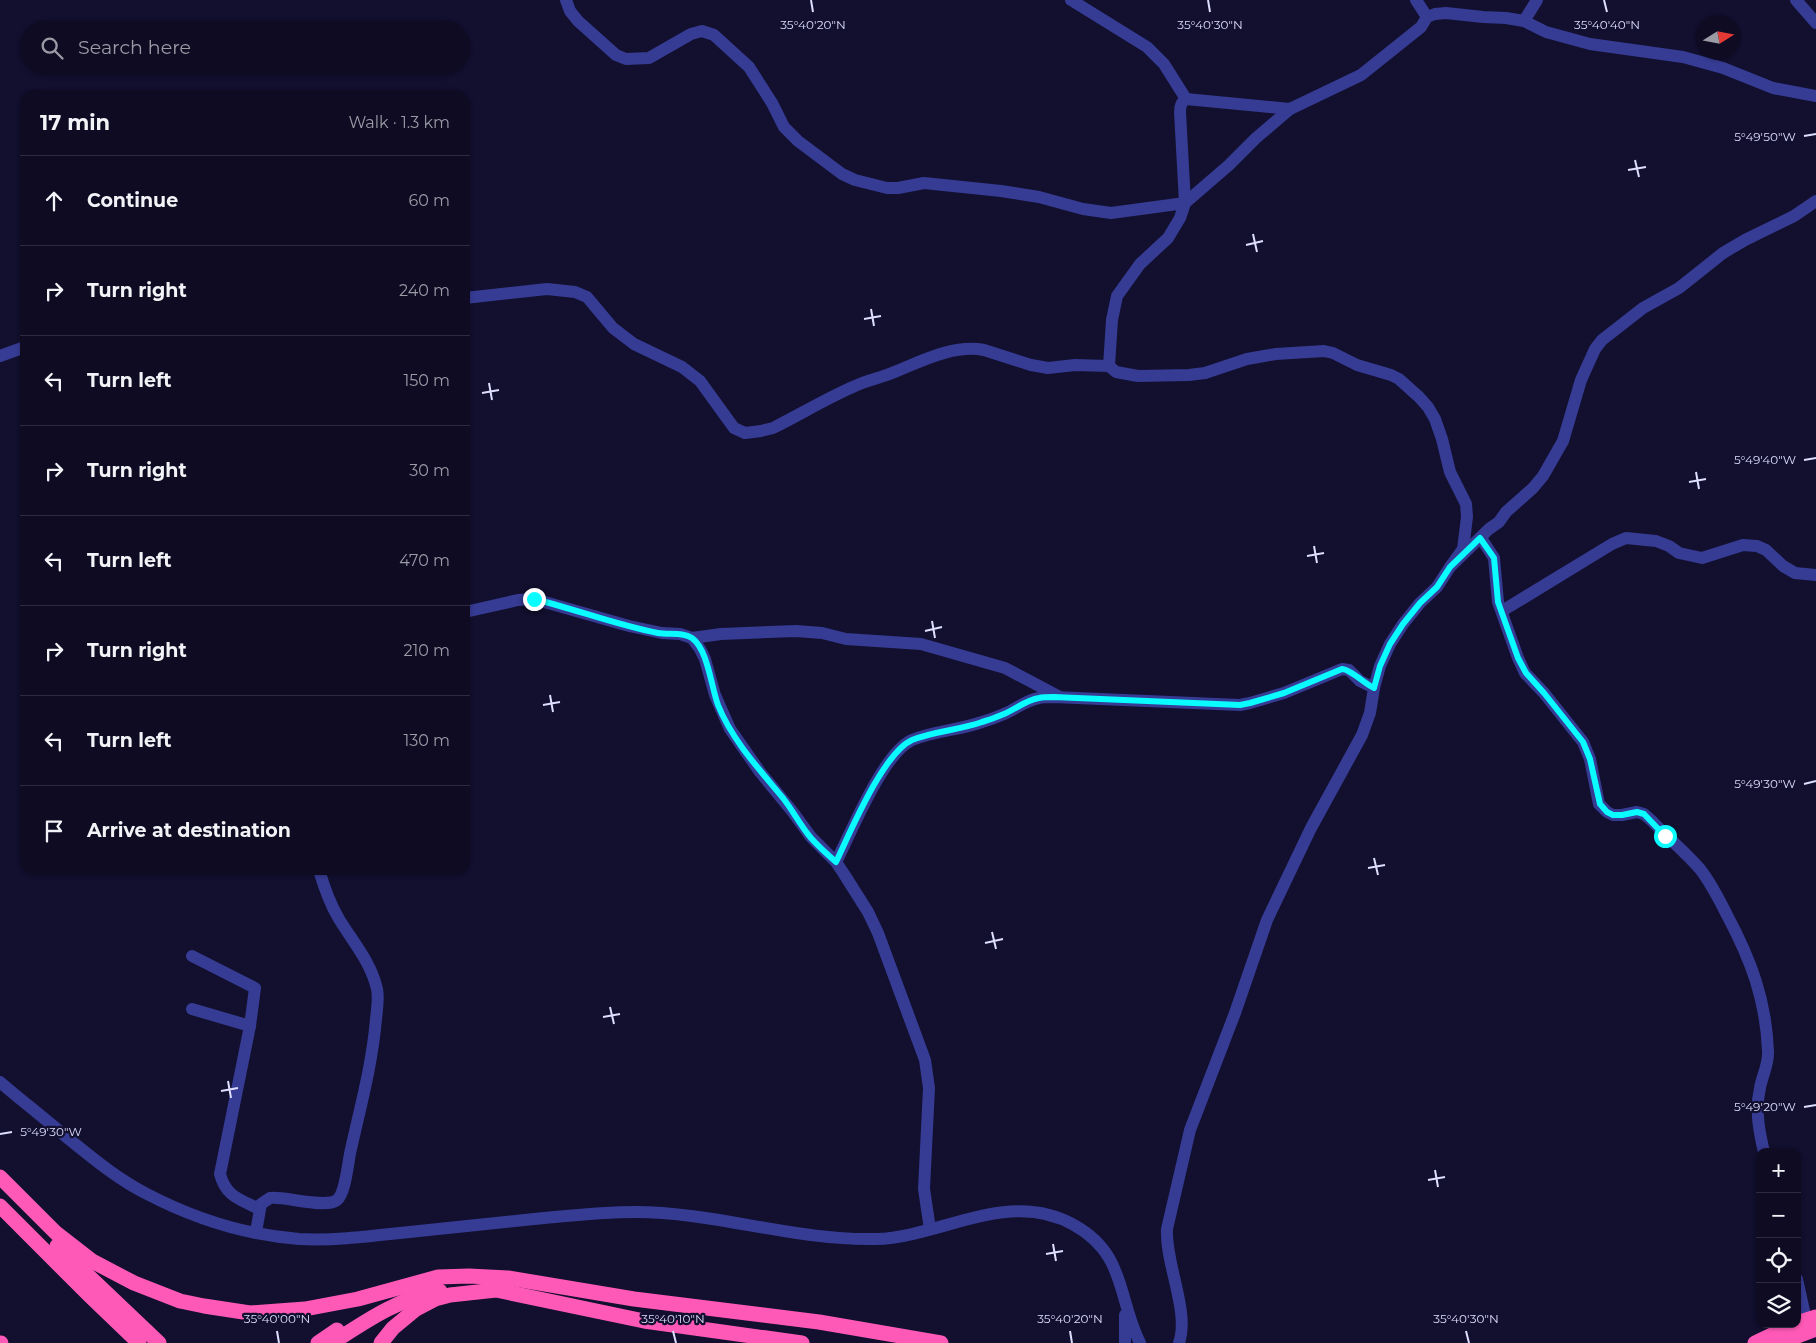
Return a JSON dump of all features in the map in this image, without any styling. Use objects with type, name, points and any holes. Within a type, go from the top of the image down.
[{"type":"highway","points":[[0,1177],[56,1232],[92,1261],[134,1283],[180,1301],[204,1306],[250,1312],[305,1309],[349,1301],[438,1277],[469,1276],[508,1278],[634,1299],[819,1322],[941,1343]]},
{"type":"highway","points":[[0,1185],[53,1241],[159,1343]]},
{"type":"highway","points":[[0,1206],[139,1343]]},
{"type":"highway","points":[[318,1343],[372,1307],[387,1300],[416,1289],[469,1276]]},
{"type":"highway","points":[[332,1343],[367,1320],[413,1297],[429,1292],[474,1287],[644,1321],[802,1343]]},
{"type":"highway","points":[[381,1343],[393,1328],[416,1309],[450,1295],[496,1290]]},
{"type":"highway","points":[[1756,1343],[1806,1323]]},
{"type":"highway","points":[[1779,1343],[1806,1323]]},
{"type":"street","points":[[566,0],[570,11],[578,21],[616,55],[626,59],[649,58],[691,34],[702,31],[714,35],[749,67],[772,103],[784,127],[798,141],[831,166],[855,180],[887,188],[924,183],[1001,191],[1039,197],[1083,209],[1111,213],[1185,203],[1290,109],[1361,75],[1420,27],[1427,18],[1435,14],[1446,13],[1524,21],[1546,32],[1581,42],[1683,56],[1723,68],[1773,88],[1816,96]]},
{"type":"street","points":[[1070,0],[1147,47],[1164,64],[1186,99]]},
{"type":"street","points":[[1416,0],[1427,18]]},
{"type":"street","points":[[1524,21],[1537,0]]},
{"type":"street","points":[[1796,0],[1816,23]]},
{"type":"street","points":[[1109,366],[1112,320],[1117,296],[1131,274],[1168,238],[1180,218],[1185,203],[1180,105],[1186,99]]},
{"type":"street","points":[[1186,99],[1290,109]]},
{"type":"street","points":[[1450,567],[1533,488],[1550,463],[1563,441],[1581,380],[1602,340],[1643,308],[1678,288],[1723,253],[1794,216],[1816,200]]},
{"type":"street","points":[[470,297],[547,289],[575,292],[587,296],[614,328],[627,339],[651,353],[682,367],[700,381],[734,428],[745,433],[773,428],[857,385],[893,373],[922,360],[959,350],[977,348],[1031,365],[1048,368],[1075,365],[1109,366],[1116,372],[1138,376],[1189,375],[1205,373],[1247,359],[1276,354],[1333,352],[1357,365],[1399,379],[1428,407],[1435,419],[1442,439],[1448,467],[1466,504],[1467,518],[1463,549],[1437,587],[1420,603],[1390,644],[1380,666],[1370,714],[1362,735],[1311,828],[1267,920],[1235,1013],[1201,1098],[1190,1130],[1166,1236],[1181,1319],[1182,1332],[1178,1343]]},
{"type":"street","points":[[0,356],[20,349]]},
{"type":"street","points":[[1480,538],[1494,558],[1497,575],[1496,594],[1512,644],[1526,673],[1569,724],[1586,749],[1600,804],[1607,812],[1613,815],[1637,812],[1644,814],[1652,821],[1705,876],[1742,942],[1758,985],[1766,1024],[1769,1053],[1757,1107],[1763,1148]]},
{"type":"street","points":[[1502,611],[1612,544],[1626,538],[1656,541],[1669,546],[1679,553],[1702,558],[1743,545],[1757,546],[1766,550],[1783,566],[1795,573],[1816,575]]},
{"type":"street","points":[[470,611],[518,600],[534,599],[629,626],[662,633],[680,634],[692,638],[721,634],[796,630],[822,633],[846,639],[921,644],[1005,668],[1062,698]]},
{"type":"street","points":[[692,638],[705,659],[714,695],[730,729],[810,838],[836,862],[868,912],[878,933],[925,1060],[928,1088],[924,1189],[930,1229]]},
{"type":"street","points":[[836,862],[875,785],[902,746],[922,737],[981,723],[1039,698],[1240,705],[1284,693],[1342,669],[1349,670],[1360,681],[1374,688]]},
{"type":"street","points":[[256,1232],[261,1204],[270,1198],[318,1203],[332,1202],[339,1198],[365,1093],[373,1049],[378,997],[375,982],[363,956],[337,916],[321,875]]},
{"type":"street","points":[[192,956],[255,988],[250,1026],[220,1174],[223,1185],[232,1195],[260,1208]]},
{"type":"street","points":[[192,1009],[250,1026]]},
{"type":"street","points":[[0,1082],[80,1148],[118,1177],[144,1193],[198,1216],[256,1232],[296,1238],[335,1239],[594,1214],[638,1212],[689,1216],[829,1236],[889,1238],[987,1214],[1014,1210],[1036,1211],[1062,1218],[1082,1230],[1101,1246],[1117,1271],[1125,1303],[1140,1343]]},
{"type":"street","points":[[1798,1283],[1806,1323]]},
{"type":"street","points":[[1125,1303],[1125,1343]]},
{"type":"route","points":[[534,599],[649,631],[680,634],[692,638],[705,659],[714,695],[730,729],[760,772],[783,798],[810,838],[836,862],[888,762],[902,746],[910,741],[938,732],[981,723],[1004,714],[1028,701],[1054,697],[1240,705],[1284,693],[1342,669],[1349,670],[1360,681],[1374,688],[1380,666],[1390,644],[1403,624],[1420,603],[1437,587],[1450,567],[1480,538],[1494,558],[1497,575],[1496,594],[1518,658],[1526,673],[1583,742],[1590,759],[1600,804],[1604,810],[1613,815],[1627,815],[1637,812],[1644,814],[1665,836]]}]
